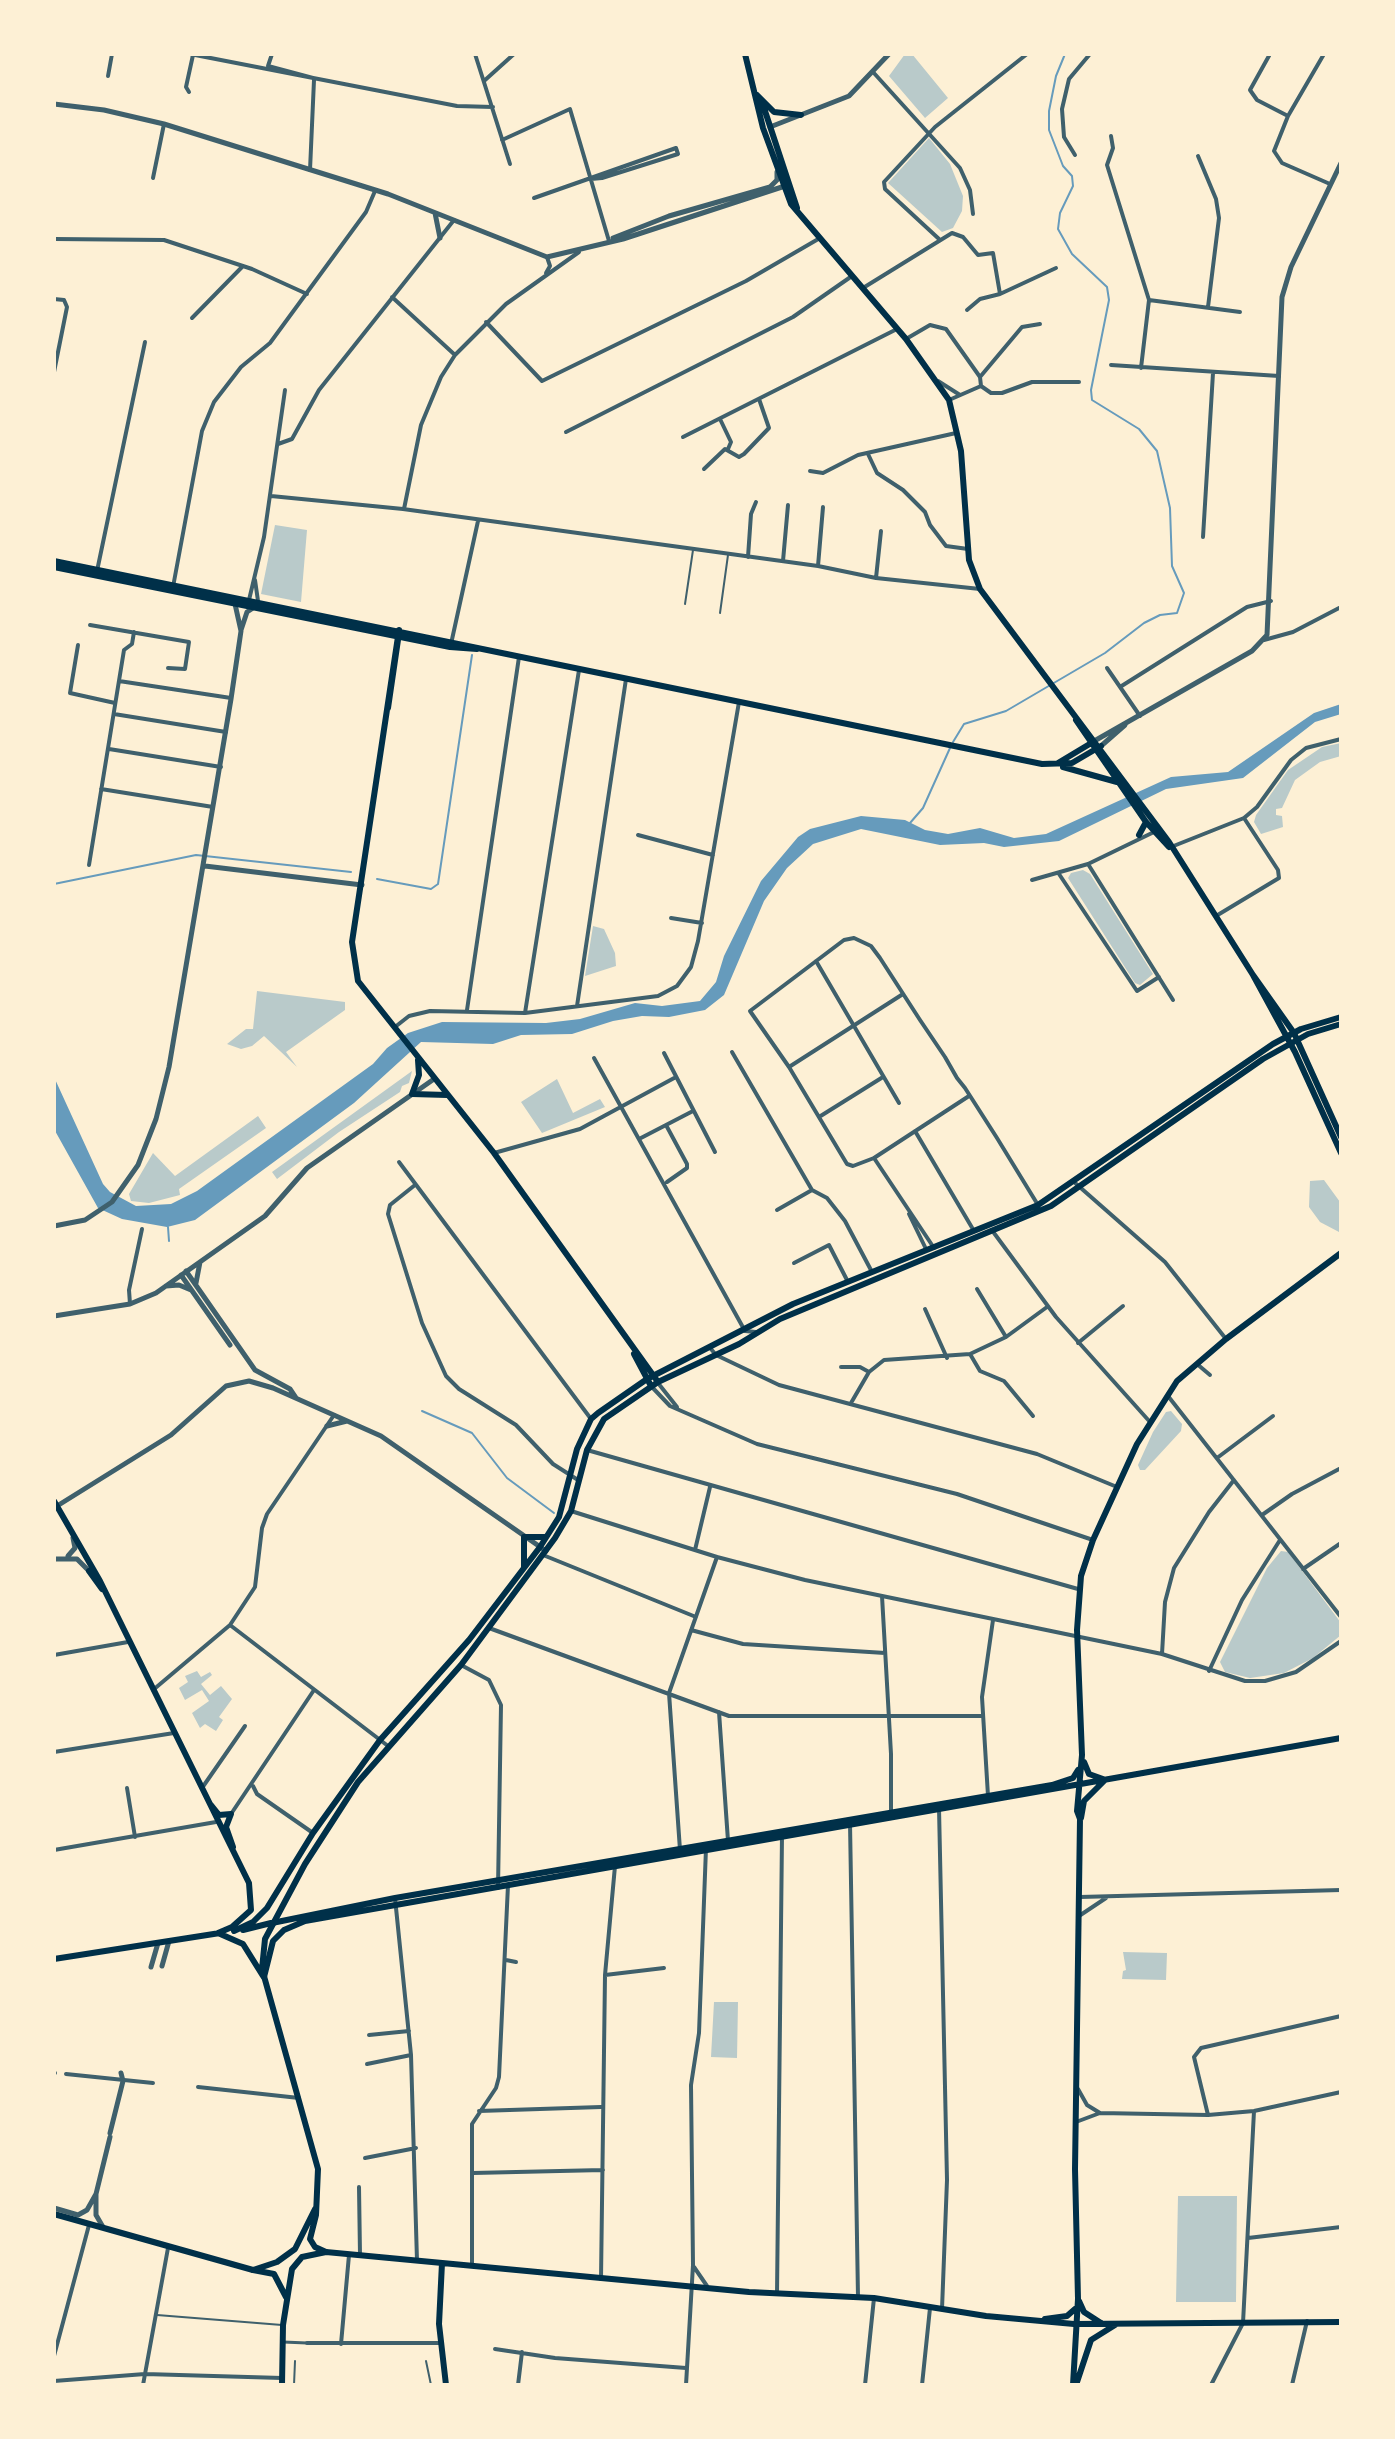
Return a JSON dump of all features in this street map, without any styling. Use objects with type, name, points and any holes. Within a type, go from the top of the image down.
[{"type":"main road","points":[[745,54],[754,92],[786,186]]},
{"type":"main road","points":[[754,92],[774,112],[801,115]]},
{"type":"main road","points":[[766,128],[777,172],[797,208],[906,339],[949,400],[959,432],[968,549],[980,589],[1096,745],[1216,916],[1292,1038],[1341,1137]]},
{"type":"main road","points":[[54,564],[235,603],[258,605],[1056,764],[1107,777],[1120,784]]},
{"type":"main road","points":[[172,588],[249,600],[258,605]]},
{"type":"main road","points":[[398,634],[363,885],[352,942],[353,964],[362,990],[494,1153],[652,1381]]},
{"type":"main road","points":[[1056,764],[1096,745]]},
{"type":"main road","points":[[1096,745],[1120,784],[1152,825]]},
{"type":"main road","points":[[1137,838],[1152,825]]},
{"type":"main road","points":[[713,1352],[793,1304],[931,1252],[994,1233],[1044,1210],[1077,1184],[1292,1038],[1341,1017]]},
{"type":"main road","points":[[1292,1038],[1341,1024]]},
{"type":"main road","points":[[1292,1038],[1340,1149]]},
{"type":"main road","points":[[418,1060],[419,1075],[412,1094],[447,1095]]},
{"type":"main road","points":[[326,2252],[311,2242],[319,2179],[264,1977],[261,1952],[272,1923],[337,1813],[388,1746],[491,1629],[571,1511],[577,1449],[591,1419],[652,1381],[780,1319],[883,1277],[1077,1184]]},
{"type":"main road","points":[[1074,2385],[1074,2324],[1078,2299],[1078,1785],[1082,1755],[1078,1589],[1093,1540],[1117,1487],[1167,1394],[1196,1363],[1341,1253]]},
{"type":"main road","points":[[234,1931],[253,1922],[267,1908],[313,1833],[380,1740],[482,1623],[523,1570],[543,1551],[547,1536],[564,1507],[587,1450],[604,1419],[652,1381]]},
{"type":"main road","points":[[55,1503],[153,1690],[216,1822],[234,1850]]},
{"type":"main road","points":[[523,1570],[527,1554],[524,1537],[547,1536]]},
{"type":"main road","points":[[89,1571],[102,1589]]},
{"type":"main road","points":[[54,1959],[615,1866],[1341,1738]]},
{"type":"main road","points":[[1082,1755],[1089,1774],[1106,1779]]},
{"type":"main road","points":[[988,1799],[1073,1778],[1082,1755]]},
{"type":"main road","points":[[1080,1819],[1089,1794],[1106,1779]]},
{"type":"main road","points":[[209,1802],[219,1815],[231,1814],[226,1827],[249,1883],[252,1905],[240,1921],[218,1933]]},
{"type":"main road","points":[[264,1977],[270,1948],[284,1930],[305,1921],[396,1902]]},
{"type":"main road","points":[[218,1933],[243,1944],[264,1977]]},
{"type":"main road","points":[[253,2270],[277,2262],[295,2249],[315,2209]]},
{"type":"main road","points":[[54,2211],[89,2225],[168,2248],[274,2274],[287,2300]]},
{"type":"main road","points":[[282,2382],[283,2325],[292,2269],[300,2259],[326,2252],[777,2295],[874,2298],[930,2308],[1074,2324],[1341,2322]]},
{"type":"main road","points":[[442,2263],[440,2343],[446,2385]]},
{"type":"main road","points":[[1078,2299],[1084,2312],[1101,2323]]},
{"type":"main road","points":[[1038,2321],[1067,2316],[1076,2308]]},
{"type":"main road","points":[[1074,2385],[1091,2340],[1124,2322]]},
{"type":"street","points":[[108,76],[112,54]]},
{"type":"street","points":[[189,92],[186,87],[191,54],[457,106],[493,107]]},
{"type":"street","points":[[272,54],[268,66],[314,80]]},
{"type":"street","points":[[475,54],[510,164]]},
{"type":"street","points":[[484,81],[514,54]]},
{"type":"street","points":[[766,128],[849,96],[889,54]]},
{"type":"street","points":[[939,239],[884,185],[930,133],[1027,54]]},
{"type":"street","points":[[1075,155],[1064,137],[1062,109],[1069,79],[1090,54]]},
{"type":"street","points":[[1270,54],[1250,90],[1257,100],[1288,116]]},
{"type":"street","points":[[1324,54],[1288,116],[1274,151],[1277,159],[1331,185]]},
{"type":"street","points":[[873,72],[930,133],[964,176],[973,214]]},
{"type":"street","points":[[310,171],[314,80]]},
{"type":"street","points":[[54,104],[104,110],[164,124],[375,191],[547,257],[579,252],[786,186]]},
{"type":"street","points":[[502,140],[570,109],[609,241]]},
{"type":"street","points":[[153,178],[164,124]]},
{"type":"street","points":[[1111,136],[1113,148],[1107,165],[1149,300],[1141,368]]},
{"type":"street","points":[[534,198],[678,154],[676,148],[600,172],[591,179]]},
{"type":"street","points":[[1198,156],[1216,199],[1219,218],[1208,307]]},
{"type":"street","points":[[1264,640],[1271,601],[1285,283],[1341,163]]},
{"type":"street","points":[[609,241],[621,233],[669,216],[770,187],[777,180],[777,172]]},
{"type":"street","points":[[172,588],[202,435],[214,402],[241,367],[270,343],[366,212],[375,191]]},
{"type":"street","points":[[434,212],[440,238]]},
{"type":"street","points":[[278,444],[288,444],[292,439],[319,390],[454,220]]},
{"type":"street","points":[[863,288],[939,239],[956,234],[978,255],[993,253],[1000,294]]},
{"type":"street","points":[[486,322],[542,381],[746,281],[820,238]]},
{"type":"street","points":[[54,239],[164,240],[243,266],[307,294]]},
{"type":"street","points":[[403,509],[425,413],[455,355],[486,322],[579,252]]},
{"type":"street","points":[[542,278],[550,266],[547,257]]},
{"type":"street","points":[[192,318],[243,266]]},
{"type":"street","points":[[967,310],[980,299],[1000,294],[1056,268]]},
{"type":"street","points":[[566,432],[793,317],[852,276]]},
{"type":"street","points":[[392,297],[455,355]]},
{"type":"street","points":[[54,299],[64,300],[67,307],[54,372]]},
{"type":"street","points":[[1149,300],[1240,312]]},
{"type":"street","points":[[980,377],[1022,327],[1040,324]]},
{"type":"street","points":[[906,339],[930,325],[946,329],[980,377],[981,386],[991,393],[1002,393],[1032,382],[1079,382]]},
{"type":"street","points":[[683,437],[897,329]]},
{"type":"street","points":[[97,572],[145,342]]},
{"type":"street","points":[[1111,365],[1279,376]]},
{"type":"street","points":[[1203,537],[1213,373]]},
{"type":"street","points":[[938,381],[960,395]]},
{"type":"street","points":[[949,400],[981,386]]},
{"type":"street","points":[[249,600],[271,496],[285,390]]},
{"type":"street","points":[[704,469],[722,450],[728,449],[739,457],[744,454],[769,428],[759,399]]},
{"type":"street","points":[[720,419],[731,442],[728,449]]},
{"type":"street","points":[[810,471],[823,473],[868,453],[959,432]]},
{"type":"street","points":[[868,453],[877,473],[903,490],[925,512],[930,525],[946,546],[968,549]]},
{"type":"street","points":[[271,496],[403,509],[818,566],[876,578],[980,589]]},
{"type":"street","points":[[748,557],[751,514],[756,502]]},
{"type":"street","points":[[783,561],[788,505]]},
{"type":"street","points":[[818,566],[823,507]]},
{"type":"street","points":[[451,644],[478,521]]},
{"type":"street","points":[[876,578],[881,531]]},
{"type":"street","points":[[54,1226],[94,1215],[122,1190],[146,1149],[163,1093],[206,864],[241,631],[247,612],[258,605],[255,580]]},
{"type":"street","points":[[1120,687],[1247,607],[1271,601]]},
{"type":"street","points":[[235,603],[241,631]]},
{"type":"street","points":[[1096,745],[1264,640],[1293,632],[1341,607]]},
{"type":"street","points":[[90,625],[189,642],[185,669],[168,668]]},
{"type":"street","points":[[89,865],[124,650],[132,644],[134,632]]},
{"type":"street","points":[[78,645],[70,693],[115,703]]},
{"type":"street","points":[[467,1010],[519,657]]},
{"type":"street","points":[[1107,668],[1140,716]]},
{"type":"street","points":[[525,1013],[579,670]]},
{"type":"street","points":[[577,1006],[626,679]]},
{"type":"street","points":[[119,681],[231,699]]},
{"type":"street","points":[[395,1031],[409,1016],[467,1010],[525,1013],[658,996],[677,986],[691,967],[702,923],[739,702]]},
{"type":"street","points":[[114,714],[226,732]]},
{"type":"street","points":[[1172,851],[1178,844],[1244,818],[1257,807],[1291,760],[1306,748],[1341,739]]},
{"type":"street","points":[[108,749],[221,767]]},
{"type":"street","points":[[101,789],[214,807]]},
{"type":"street","points":[[1216,916],[1279,878],[1278,870],[1244,818]]},
{"type":"street","points":[[1032,880],[1088,864],[1137,838],[1152,825]]},
{"type":"street","points":[[638,835],[713,855]]},
{"type":"street","points":[[206,864],[363,885]]},
{"type":"street","points":[[1088,864],[1173,1000]]},
{"type":"street","points":[[1059,874],[1137,991],[1159,977]]},
{"type":"street","points":[[671,918],[702,923]]},
{"type":"street","points":[[969,1096],[874,1158],[853,1166],[847,1164],[789,1067],[750,1011],[844,940],[862,940],[871,946],[997,1138],[1038,1205]]},
{"type":"street","points":[[816,961],[899,1103]]},
{"type":"street","points":[[789,1067],[903,994]]},
{"type":"street","points":[[732,1052],[812,1190],[827,1198],[845,1221],[872,1273],[883,1277]]},
{"type":"street","points":[[664,1053],[715,1152]]},
{"type":"street","points":[[594,1058],[666,1183],[745,1331],[756,1332]]},
{"type":"street","points":[[494,1153],[580,1129],[676,1077]]},
{"type":"street","points":[[819,1117],[883,1077]]},
{"type":"street","points":[[54,1316],[130,1304],[164,1287],[265,1216],[307,1168],[434,1079]]},
{"type":"street","points":[[639,1139],[693,1111]]},
{"type":"street","points":[[666,1125],[687,1164],[687,1168],[666,1183]]},
{"type":"street","points":[[915,1131],[974,1231]]},
{"type":"street","points":[[874,1158],[931,1252]]},
{"type":"street","points":[[399,1162],[591,1419]]},
{"type":"street","points":[[1077,1184],[1165,1262],[1226,1339]]},
{"type":"street","points":[[415,1185],[390,1205],[388,1214],[422,1323],[446,1376],[459,1389],[516,1425],[574,1479]]},
{"type":"street","points":[[777,1210],[812,1190]]},
{"type":"street","points":[[130,1304],[129,1290],[142,1229]]},
{"type":"street","points":[[994,1233],[1078,1343],[1150,1422]]},
{"type":"street","points":[[794,1263],[829,1245],[848,1282]]},
{"type":"street","points":[[201,1261],[196,1270],[194,1288],[230,1345]]},
{"type":"street","points":[[183,1273],[255,1370],[290,1389],[297,1399]]},
{"type":"street","points":[[164,1287],[179,1285],[194,1288]]},
{"type":"street","points":[[977,1289],[1006,1337]]},
{"type":"street","points":[[851,1403],[869,1372],[884,1360],[970,1354],[1006,1337],[1048,1306]]},
{"type":"street","points":[[1078,1343],[1123,1306]]},
{"type":"street","points":[[925,1309],[947,1358]]},
{"type":"street","points":[[713,1352],[779,1385],[1037,1454],[1117,1487]]},
{"type":"street","points":[[970,1354],[980,1371],[1002,1379],[1033,1416]]},
{"type":"street","points":[[1196,1363],[1210,1375]]},
{"type":"street","points":[[841,1367],[860,1367],[869,1372]]},
{"type":"street","points":[[652,1381],[665,1402],[757,1444],[957,1494],[1093,1540]]},
{"type":"street","points":[[55,1503],[171,1435],[220,1391],[234,1383],[261,1383],[381,1436],[543,1551],[696,1617]]},
{"type":"street","points":[[1167,1394],[1341,1617]]},
{"type":"street","points":[[153,1690],[230,1625],[255,1587],[267,1514],[334,1415]]},
{"type":"street","points":[[1217,1458],[1273,1416]]},
{"type":"street","points":[[327,1426],[348,1421]]},
{"type":"street","points":[[587,1450],[1078,1589]]},
{"type":"street","points":[[1262,1515],[1292,1494],[1341,1468]]},
{"type":"street","points":[[1162,1654],[1165,1602],[1174,1568],[1209,1512],[1234,1480]]},
{"type":"street","points":[[695,1550],[710,1487]]},
{"type":"street","points":[[571,1511],[717,1557],[882,1596],[1162,1654],[1245,1681],[1283,1677],[1309,1665],[1341,1641]]},
{"type":"street","points":[[67,1557],[75,1548],[72,1533]]},
{"type":"street","points":[[1209,1671],[1242,1600],[1280,1539]]},
{"type":"street","points":[[1303,1569],[1341,1543]]},
{"type":"street","points":[[54,1559],[67,1557],[81,1562],[89,1571]]},
{"type":"street","points":[[680,1854],[669,1693],[717,1557]]},
{"type":"street","points":[[882,1596],[891,1816]]},
{"type":"street","points":[[988,1799],[983,1716],[993,1620]]},
{"type":"street","points":[[482,1623],[491,1629],[719,1712],[743,1717],[983,1716]]},
{"type":"street","points":[[230,1625],[388,1746]]},
{"type":"street","points":[[691,1630],[743,1644],[885,1653]]},
{"type":"street","points":[[54,1655],[128,1642]]},
{"type":"street","points":[[461,1665],[489,1680],[501,1705],[498,1884]]},
{"type":"street","points":[[231,1814],[314,1690]]},
{"type":"street","points":[[719,1712],[728,1845]]},
{"type":"street","points":[[202,1788],[245,1726]]},
{"type":"street","points":[[54,1752],[174,1733]]},
{"type":"street","points":[[252,1784],[257,1794],[313,1833]]},
{"type":"street","points":[[127,1788],[135,1837]]},
{"type":"street","points":[[245,1795],[257,1794]]},
{"type":"street","points":[[938,1808],[947,2180],[942,2309]]},
{"type":"street","points":[[54,1850],[216,1822]]},
{"type":"street","points":[[850,1824],[858,2297]]},
{"type":"street","points":[[777,2295],[782,1836]]},
{"type":"street","points":[[686,2385],[693,2265],[691,2085],[699,2033],[704,1850]]},
{"type":"street","points":[[601,2279],[605,1975],[615,1866]]},
{"type":"street","points":[[472,2266],[472,2124],[496,2088],[499,2077],[508,1883]]},
{"type":"street","points":[[1079,1897],[1341,1890]]},
{"type":"street","points":[[1079,1916],[1106,1898]]},
{"type":"street","points":[[396,1902],[411,2055],[417,2261]]},
{"type":"street","points":[[162,1966],[169,1941]]},
{"type":"street","points":[[151,1967],[158,1943]]},
{"type":"street","points":[[506,1960],[516,1962]]},
{"type":"street","points":[[605,1975],[664,1968]]},
{"type":"street","points":[[1208,2115],[1194,2057],[1201,2048],[1341,2016]]},
{"type":"street","points":[[369,2035],[409,2031]]},
{"type":"street","points":[[367,2064],[411,2055]]},
{"type":"street","points":[[107,2230],[97,2219],[96,2194],[123,2081],[121,2073]]},
{"type":"street","points":[[66,2074],[153,2083]]},
{"type":"street","points":[[123,2081],[131,2074]]},
{"type":"street","points":[[198,2087],[299,2098]]},
{"type":"street","points":[[1077,2087],[1087,2105],[1100,2113]]},
{"type":"street","points":[[1076,2122],[1100,2113],[1208,2115],[1254,2111],[1341,2092]]},
{"type":"street","points":[[479,2111],[602,2107]]},
{"type":"street","points":[[1211,2385],[1243,2323],[1254,2111]]},
{"type":"street","points":[[365,2158],[416,2148]]},
{"type":"street","points":[[473,2173],[603,2170]]},
{"type":"street","points":[[359,2187],[360,2255]]},
{"type":"street","points":[[54,2211],[78,2215],[85,2212],[96,2194]]},
{"type":"street","points":[[54,2356],[89,2225]]},
{"type":"street","points":[[1248,2238],[1341,2227]]},
{"type":"street","points":[[143,2385],[168,2248]]},
{"type":"street","points":[[341,2344],[349,2254]]},
{"type":"street","points":[[693,2265],[709,2288]]},
{"type":"street","points":[[865,2385],[874,2298]]},
{"type":"street","points":[[922,2385],[930,2308]]},
{"type":"street","points":[[1292,2385],[1307,2321]]},
{"type":"street","points":[[283,2342],[440,2343]]},
{"type":"street","points":[[495,2349],[686,2368]]},
{"type":"street","points":[[518,2385],[522,2352]]},
{"type":"street","points":[[54,2381],[145,2374],[282,2382]]},
{"type":"lane","points":[[685,604],[693,549]]},
{"type":"lane","points":[[720,613],[728,554]]},
{"type":"lane","points":[[157,2315],[283,2325]]},
{"type":"lane","points":[[294,2385],[295,2361]]},
{"type":"lane","points":[[426,2361],[431,2385]]},
{"type":"shaded area","points":[[905,54],[912,54],[948,98],[925,118],[889,76]]},
{"type":"shaded area","points":[[929,138],[950,164],[963,196],[962,211],[953,228],[942,232],[888,183]]},
{"type":"shaded area","points":[[275,525],[307,530],[301,602],[261,594]]},
{"type":"shaded area","points":[[1341,743],[1341,756],[1320,762],[1295,780],[1282,808],[1276,809],[1276,815],[1282,816],[1283,827],[1261,834],[1254,822],[1256,815],[1288,770],[1322,747]]},
{"type":"shaded area","points":[[1083,870],[1090,874],[1153,974],[1140,985],[1135,983],[1068,878],[1071,873]]},
{"type":"shaded area","points":[[593,926],[604,929],[615,953],[616,966],[585,976]]},
{"type":"shaded area","points":[[257,991],[345,1002],[345,1010],[286,1052],[297,1067],[264,1036],[252,1046],[241,1049],[227,1044],[246,1029],[253,1029]]},
{"type":"shaded area","points":[[412,1071],[409,1083],[402,1086],[400,1092],[339,1132],[277,1179],[272,1172]]},
{"type":"shaded area","points":[[557,1079],[573,1113],[600,1099],[605,1107],[542,1133],[521,1102]]},
{"type":"shaded area","points":[[258,1116],[266,1128],[179,1189],[180,1195],[149,1203],[131,1201],[129,1194],[153,1153],[175,1176]]},
{"type":"shaded area","points":[[1324,1180],[1340,1202],[1339,1232],[1320,1222],[1309,1207],[1310,1181]]},
{"type":"shaded area","points":[[1171,1411],[1182,1424],[1181,1431],[1145,1470],[1140,1470],[1138,1465],[1153,1432],[1166,1412]]},
{"type":"shaded area","points":[[1281,1551],[1288,1552],[1341,1623],[1341,1635],[1313,1658],[1284,1673],[1250,1678],[1225,1672],[1220,1662],[1267,1568]]},
{"type":"shaded area","points":[[197,1671],[201,1677],[210,1672],[212,1675],[201,1684],[210,1695],[221,1686],[232,1699],[219,1717],[223,1720],[216,1731],[205,1724],[200,1728],[192,1713],[209,1701],[202,1690],[185,1700],[179,1688],[188,1682],[185,1676]]},
{"type":"shaded area","points":[[1123,1952],[1167,1953],[1166,1980],[1122,1979],[1126,1970]]},
{"type":"shaded area","points":[[714,2002],[738,2002],[737,2058],[711,2057]]},
{"type":"shaded area","points":[[1178,2196],[1237,2196],[1236,2302],[1176,2302]]},
{"type":"water","points":[[1341,704],[1341,714],[1315,722],[1243,778],[1166,789],[1059,841],[1004,847],[984,843],[940,845],[861,829],[813,844],[787,868],[764,901],[724,995],[705,1010],[669,1017],[642,1016],[613,1021],[572,1034],[521,1035],[493,1044],[421,1042],[354,1103],[195,1220],[167,1227],[122,1219],[98,1208],[54,1129],[54,1077],[103,1184],[110,1192],[136,1206],[171,1204],[197,1191],[373,1064],[387,1048],[408,1033],[442,1022],[546,1023],[580,1019],[635,1003],[662,1006],[700,1001],[716,982],[724,956],[761,881],[798,837],[810,829],[861,816],[905,820],[925,830],[948,834],[980,828],[1014,838],[1046,834],[1171,777],[1228,772],[1314,713]]},
{"type":"waterway","points":[[953,742],[964,724],[1006,711],[1105,653],[1144,623],[1160,615],[1177,613],[1184,593],[1172,566],[1170,508],[1157,451],[1139,429],[1092,400],[1091,390],[1109,300],[1107,287],[1072,254],[1058,229],[1060,213],[1073,186],[1072,176],[1063,166],[1049,130],[1049,111],[1056,76],[1065,54]]},
{"type":"waterway","points":[[377,879],[431,889],[438,884],[472,655]]},
{"type":"waterway","points":[[910,823],[923,808],[950,748]]},
{"type":"waterway","points":[[54,884],[196,855],[351,872]]},
{"type":"waterway","points":[[168,1227],[169,1241]]},
{"type":"waterway","points":[[422,1411],[472,1433],[507,1478],[554,1513]]}]
